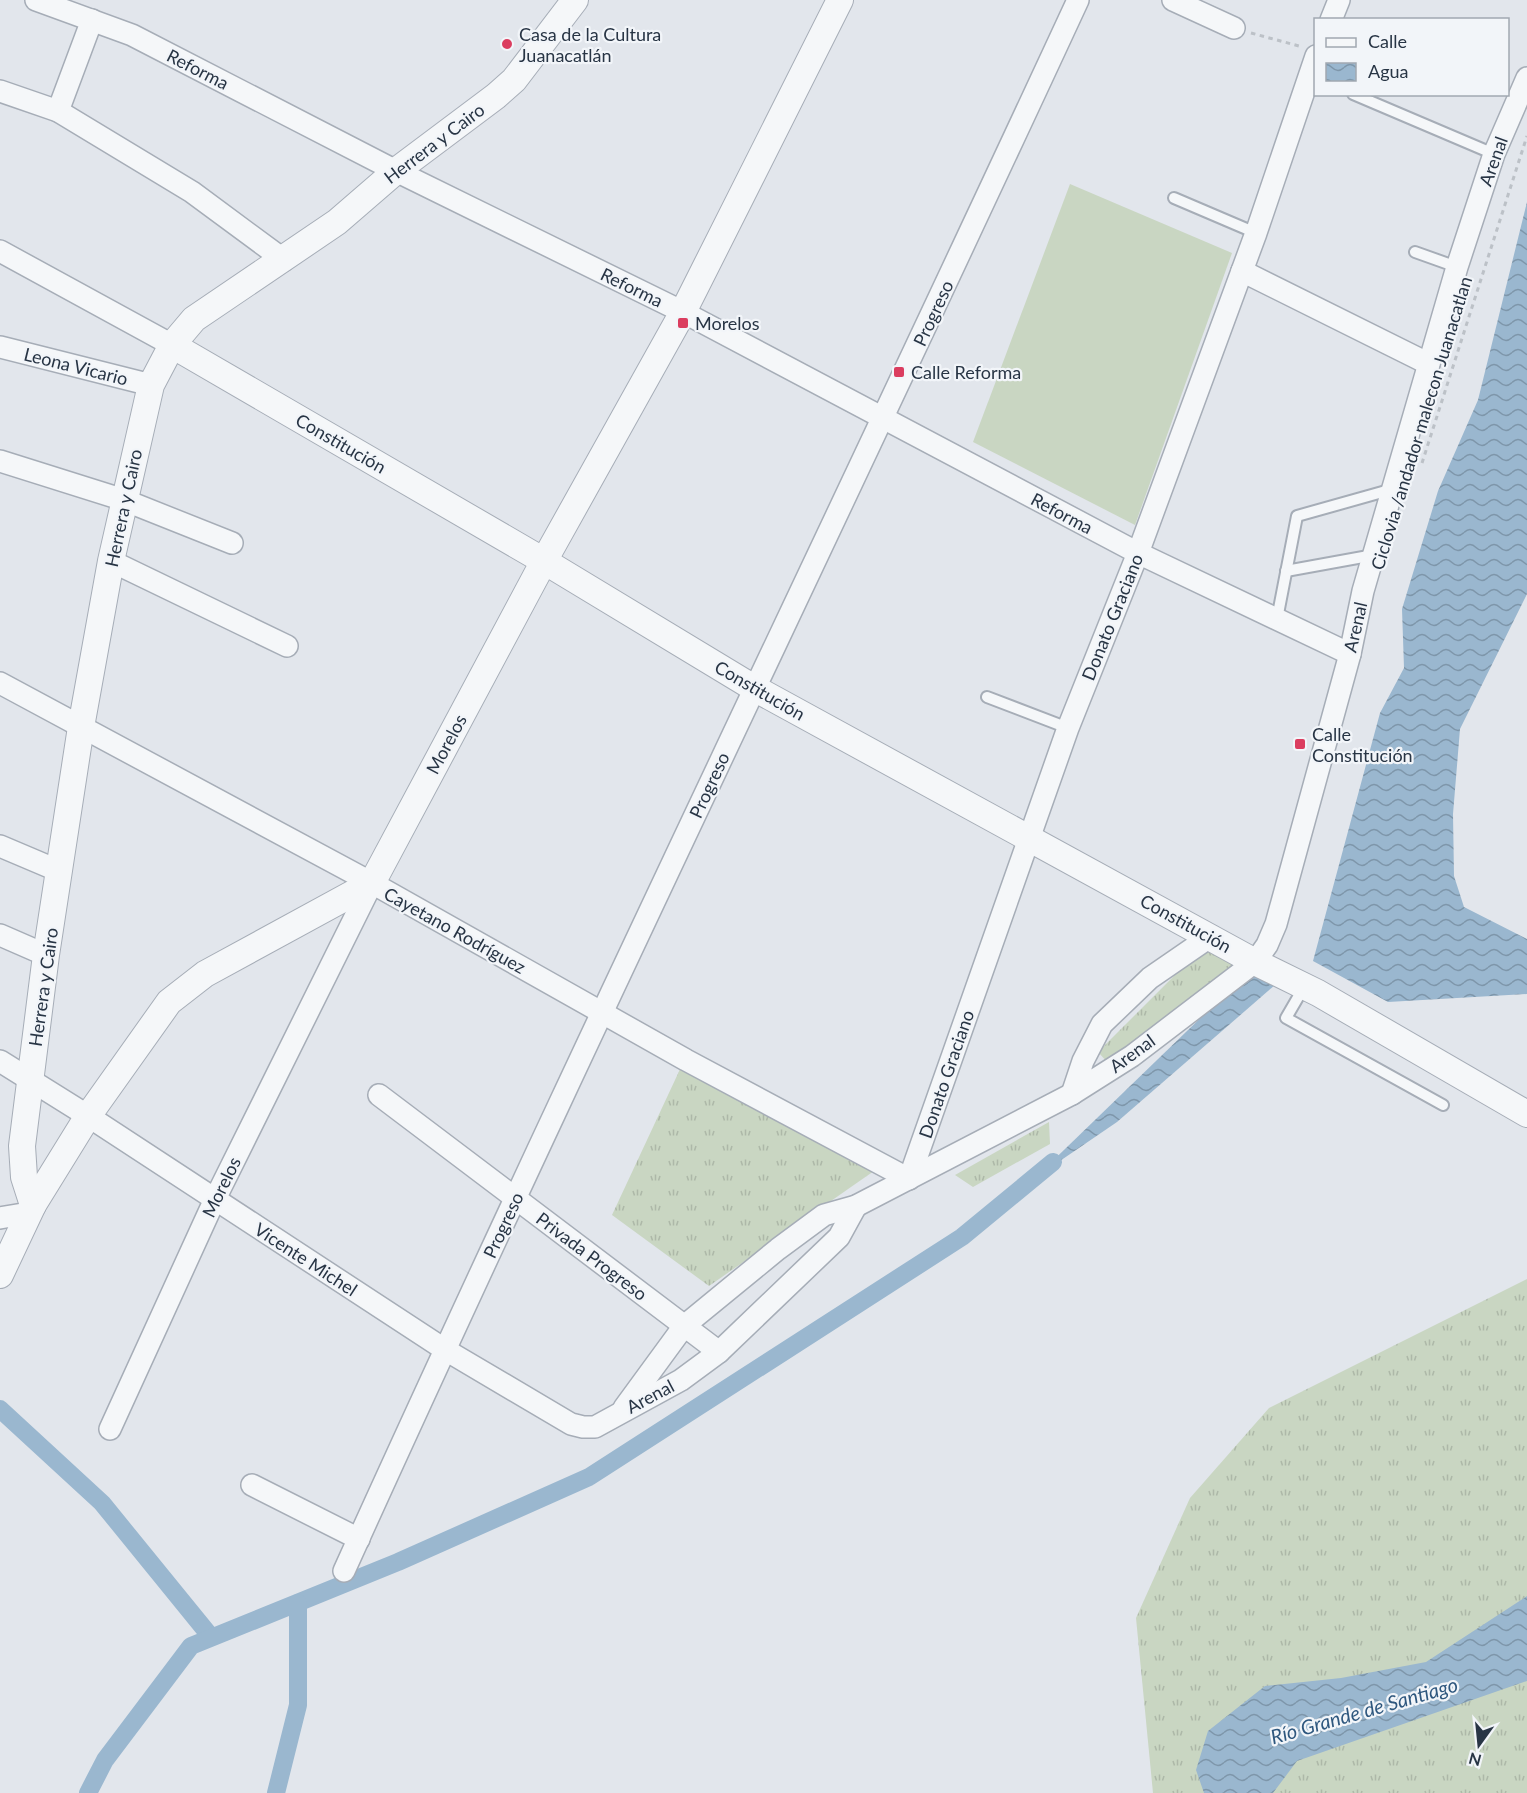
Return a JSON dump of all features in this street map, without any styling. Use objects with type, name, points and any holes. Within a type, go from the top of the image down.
[{"type":"street","name":"Reforma","points":[[36,0],[132,35],[396,171],[683,312],[1138,553],[1350,654]]},
{"type":"street","name":"Herrera y Cairo","points":[[31,1209],[24,1177],[22,1146],[46,955],[81,727],[111,561],[152,385],[172,345],[194,319],[284,260],[336,222],[396,171],[449,133],[514,80],[575,0]]},
{"type":"street","name":"Morelos","points":[[110,1429],[215,1199],[372,883],[544,561],[683,312],[840,0]]},
{"type":"street","name":"Progreso","points":[[344,1571],[444,1350],[754,688],[884,420],[1078,0]]},
{"type":"street","points":[[1173,0],[1234,28]]},
{"type":"street","points":[[1332,18],[1339,0]]},
{"type":"street","points":[[58,111],[92,20]]},
{"type":"street","name":"Donato Graciano","points":[[909,1179],[1068,728],[1138,553],[1257,233],[1311,65]]},
{"type":"street","name":"Arenal","points":[[620,1413],[684,1326],[824,1215],[856,1206],[1072,1094],[1132,1056],[1255,962],[1267,945],[1276,924],[1393,489],[1457,267],[1494,154],[1527,78]]},
{"type":"street","points":[[0,91],[58,111],[192,192],[284,260]]},
{"type":"street","name":"Constitución","points":[[0,251],[172,345],[544,561],[754,688],[1255,962],[1305,987],[1527,1114]]},
{"type":"street","points":[[1242,271],[1429,364]]},
{"type":"street","name":"Leona Vicario","points":[[0,347],[152,385]]},
{"type":"street","points":[[0,461],[124,500],[232,543]]},
{"type":"street","points":[[111,561],[287,646]]},
{"type":"street","name":"Cayetano Rodríguez","points":[[0,682],[372,883],[602,1012],[909,1179]]},
{"type":"street","points":[[0,846],[59,871]]},
{"type":"street","points":[[0,1275],[31,1209],[88,1116],[170,1002],[205,974],[372,883]]},
{"type":"street","points":[[0,934],[46,955]]},
{"type":"street","name":"Arenal","points":[[1072,1094],[1083,1060],[1102,1024],[1150,978],[1211,936]]},
{"type":"street","name":"Vicente Michel","points":[[0,1061],[88,1116],[444,1350],[571,1424],[595,1427],[620,1413]]},
{"type":"street","name":"Privada Progreso","points":[[379,1095],[719,1352]]},
{"type":"street","name":"Arenal","points":[[620,1413],[681,1380],[719,1352],[838,1237],[856,1206]]},
{"type":"street","points":[[0,1218],[31,1209]]},
{"type":"street","points":[[252,1485],[358,1539]]},
{"type":"lane","points":[[1358,96],[1494,154]]},
{"type":"lane","points":[[1174,198],[1257,233]]},
{"type":"lane","points":[[1416,252],[1457,267]]},
{"type":"lane","points":[[1277,619],[1297,516],[1393,489]]},
{"type":"lane","points":[[1286,571],[1375,555]]},
{"type":"lane","points":[[987,697],[1068,728]]},
{"type":"lane","points":[[1305,987],[1286,1018],[1443,1105]]},
{"type":"path","points":[[1234,28],[1311,65]]},
{"type":"path","name":"Ciclovia /andador malecon Juanacatlan","points":[[1422,464],[1527,136]]},
{"type":"green space","points":[[1070,184],[1232,253],[1135,525],[973,442]]},
{"type":"green space","points":[[1204,946],[1233,965],[1109,1064],[1098,1052]]},
{"type":"green space","points":[[682,1065],[874,1171],[709,1286],[612,1215]]},
{"type":"green space","points":[[1049,1122],[1050,1144],[973,1187],[955,1175]]},
{"type":"green space","points":[[1527,1279],[1527,1793],[1153,1793],[1136,1618],[1190,1498],[1269,1408]]},
{"type":"water","points":[[1527,202],[1527,594],[1460,729],[1453,814],[1454,876],[1464,907],[1527,939],[1527,994],[1388,1002],[1313,961],[1380,713],[1404,668],[1402,609],[1438,491],[1478,400]]},
{"type":"water","points":[[1248,972],[1275,985],[1117,1122],[1035,1178]]},
{"type":"water","name":"Río Grande de Santiago","points":[[1527,1596],[1527,1681],[1297,1761],[1273,1793],[1204,1793],[1196,1770],[1208,1731],[1265,1686],[1341,1678],[1426,1662]]},
{"type":"waterway","points":[[88,1793],[105,1760],[191,1646],[398,1562],[589,1477],[962,1237],[1053,1162]]},
{"type":"waterway","points":[[0,1409],[102,1503],[211,1637]]},
{"type":"waterway","points":[[276,1793],[298,1705],[298,1603]]},
{"type":"place","name":"Casa de la Cultura Juanacatlán","points":[[507,44]]},
{"type":"place","name":"Morelos","points":[[683,323]]},
{"type":"place","name":"Calle Reforma","points":[[899,372]]},
{"type":"place","name":"Calle Constitución","points":[[1300,744]]}]
